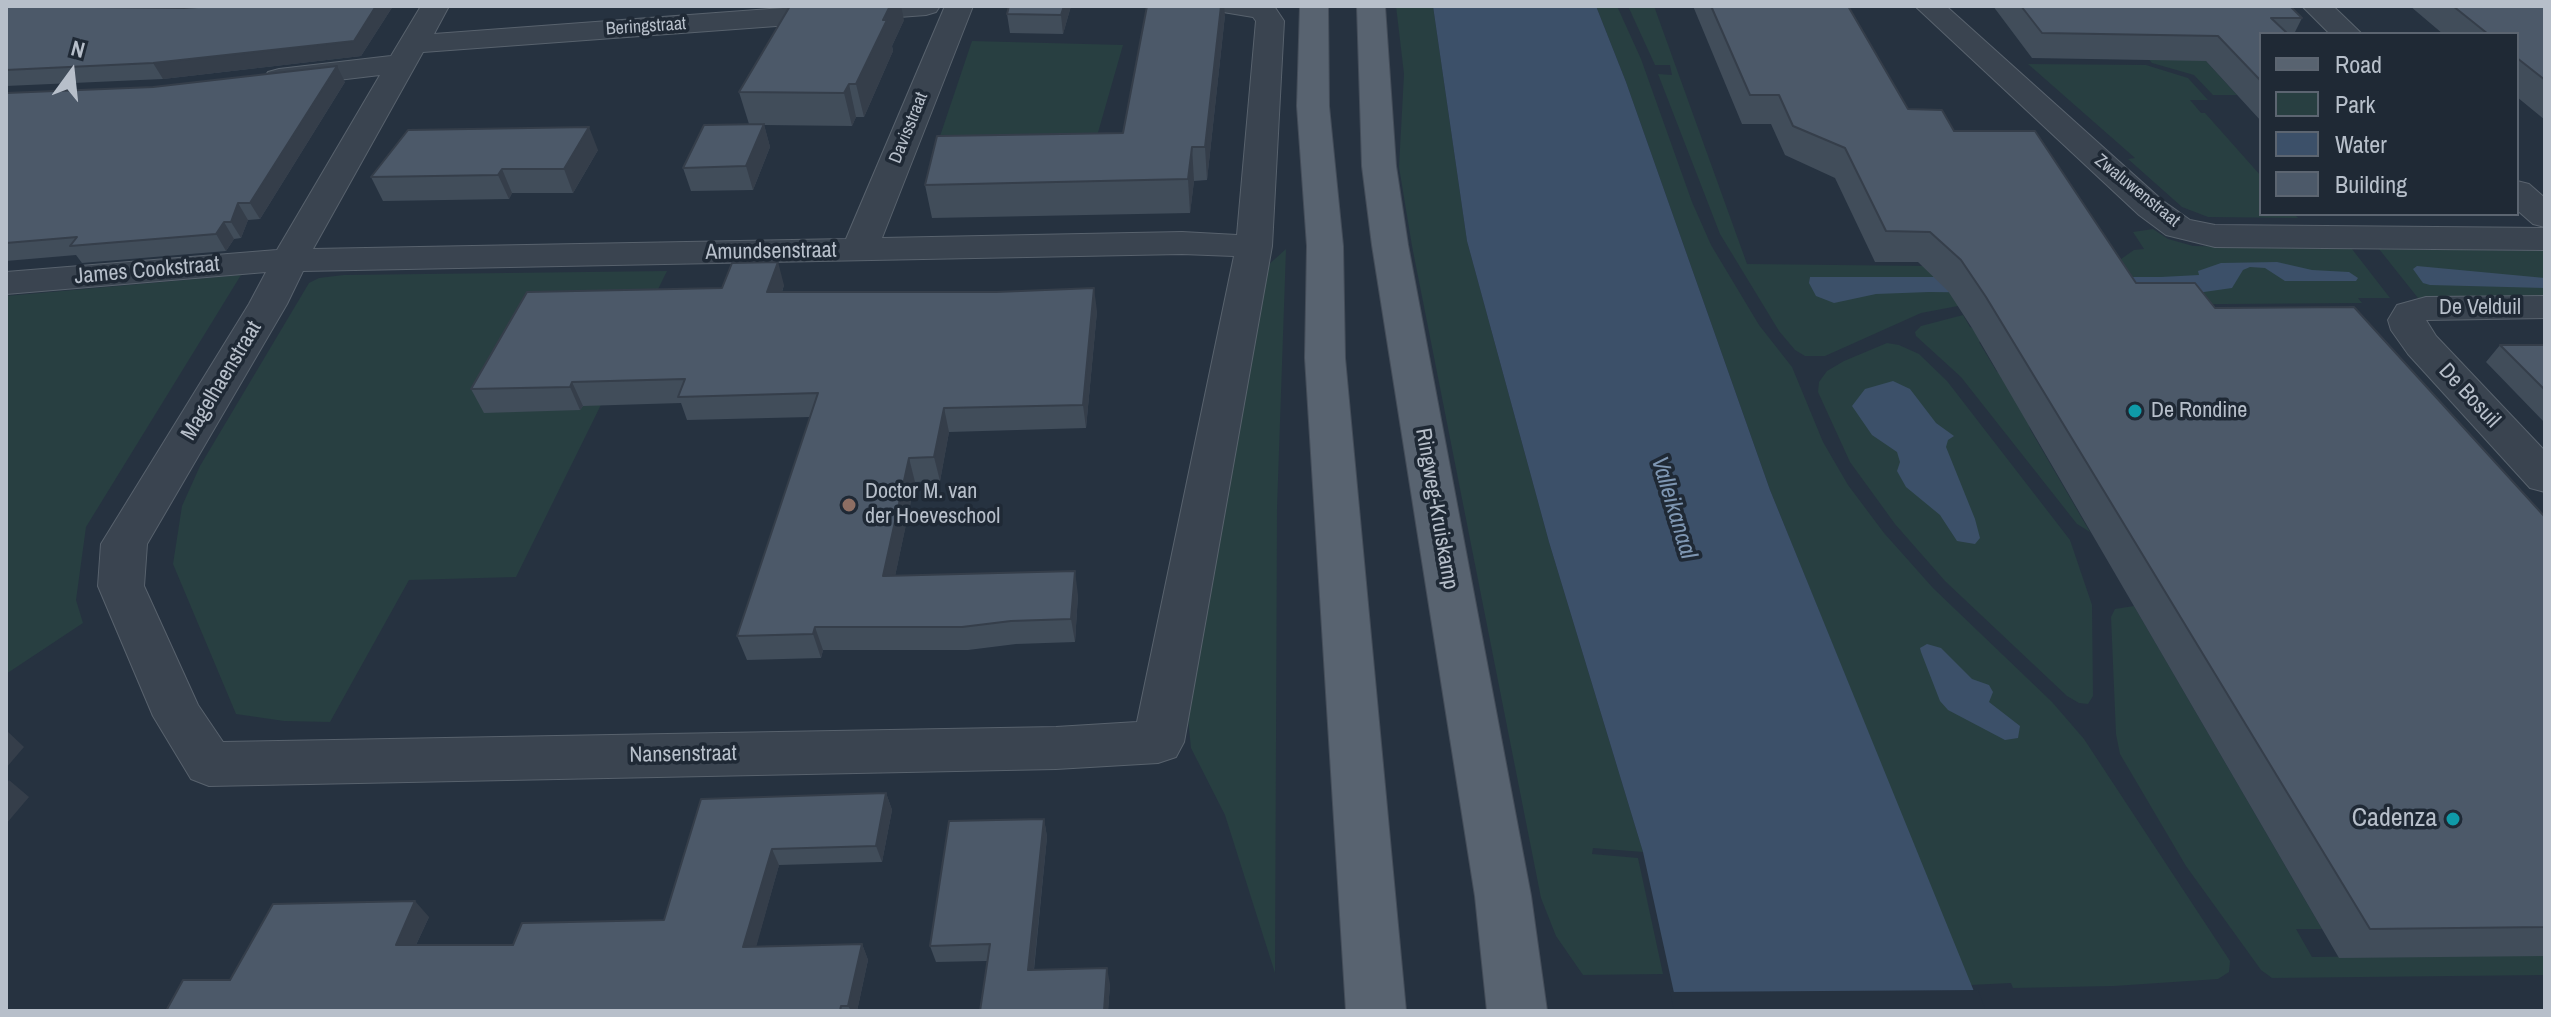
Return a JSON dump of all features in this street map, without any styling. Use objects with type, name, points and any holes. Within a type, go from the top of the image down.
[{"type":"main road","points":[[1314,6],[1313,106],[1325,246],[1325,358],[1376,1011]]},
{"type":"main road","name":"Ringweg-Kruiskamp","points":[[1371,6],[1379,166],[1390,245],[1503,896],[1517,1011]]},
{"type":"street","name":"Magelhaenstraat","points":[[209,764],[178,716],[121,586],[124,544],[268,304],[289,261],[435,6]]},
{"type":"street","name":"Beringstraat","points":[[253,81],[407,54],[926,6]]},
{"type":"street","name":"Davisstraat","points":[[859,251],[959,6]]},
{"type":"street","name":"Zwaluwenstraat","points":[[1929,6],[2151,208],[2178,228],[2215,236],[2545,239]]},
{"type":"street","points":[[2316,6],[2345,32]]},
{"type":"street","points":[[1248,8],[1270,21],[1254,246]]},
{"type":"street","points":[[2519,193],[2545,217]]},
{"type":"street","name":"Amundsenstraat","points":[[289,261],[1182,243],[1254,246]]},
{"type":"street","name":"Nansenstraat","points":[[209,764],[1040,748],[1158,742],[1254,246]]},
{"type":"street","name":"James Cookstraat","points":[[6,283],[289,261]]},
{"type":"street","name":"De Velduil","points":[[2415,310],[2450,306],[2545,307]]},
{"type":"street","name":"De Bosuil","points":[[2415,310],[2407,320],[2410,330],[2545,477]]},
{"type":"green space","points":[[1396,6],[1433,6],[1467,241],[1549,542],[1643,852],[1593,848],[1592,854],[1638,858],[1663,974],[1583,975],[1556,936],[1541,898],[1399,167],[1404,74]]},
{"type":"green space","points":[[1596,6],[1617,6],[1641,59],[1692,202],[1711,245],[1759,325],[1792,367],[1823,442],[1848,485],[1884,533],[1933,588],[2052,702],[2084,739],[2230,961],[2229,972],[2218,979],[2114,986],[2013,988],[2011,983],[1970,985],[1770,490],[1626,82]]},
{"type":"green space","points":[[1628,6],[1654,6],[1747,264],[2108,268],[2134,250],[2144,249],[2133,232],[2153,229],[2168,239],[2193,246],[2352,249],[2390,298],[2358,298],[2362,303],[1958,306],[1921,313],[1825,356],[1805,356],[1795,350],[1779,331],[1720,234],[1658,74],[1672,75],[1670,65],[1655,65]]},
{"type":"green space","points":[[972,41],[1123,45],[1095,143],[936,148]]},
{"type":"green space","points":[[2195,49],[2237,95],[2213,95],[2194,75],[2152,63],[2141,51]]},
{"type":"green space","points":[[2028,64],[2146,65],[2188,78],[2208,100],[2190,100],[2259,174],[2259,216],[2298,218],[2208,217],[2182,207],[2128,159],[2135,158]]},
{"type":"green space","points":[[1286,249],[1277,508],[1275,973],[1225,815],[1191,748],[1180,641],[1256,276]]},
{"type":"green space","points":[[2379,249],[2545,251],[2545,300],[2418,298]]},
{"type":"green space","points":[[667,271],[516,577],[409,580],[330,722],[284,721],[236,714],[173,564],[182,506],[200,466],[309,283],[319,278],[344,275]]},
{"type":"green space","points":[[241,275],[86,527],[76,600],[83,623],[6,674],[6,296]]},
{"type":"green space","points":[[1963,315],[1970,327],[2001,341],[1979,342],[1997,372],[2019,372],[2030,429],[2090,532],[2077,524],[1961,377],[1916,336],[1915,332],[1921,326]]},
{"type":"green space","points":[[1887,343],[1919,354],[1947,381],[2070,540],[2092,605],[2093,696],[2088,704],[2067,696],[1945,581],[1895,524],[1850,462],[1818,392],[1819,382],[1827,371],[1844,361]]},
{"type":"green space","points":[[2134,606],[2322,929],[2296,929],[2312,957],[2545,954],[2545,975],[2272,978],[2261,970],[2186,866],[2120,754],[2116,734],[2111,617],[2115,609]]},
{"type":"water","name":"Valleikanaal","points":[[1433,6],[1596,6],[1626,82],[1770,490],[1982,1011],[1678,1011],[1643,852],[1549,542],[1467,241]]},
{"type":"water","points":[[2277,262],[2312,270],[2349,272],[2358,278],[2356,281],[2285,281],[2265,268],[2250,267],[2243,270],[2232,288],[2183,295],[1929,292],[1876,294],[1834,303],[1816,296],[1809,283],[1810,277],[2161,277],[2199,275],[2198,271],[2221,263]]},
{"type":"water","points":[[2417,266],[2545,278],[2545,288],[2430,285],[2423,283],[2413,269]]},
{"type":"water","points":[[1893,381],[1910,389],[1936,423],[1954,436],[1948,440],[1946,447],[1975,519],[1980,538],[1975,544],[1957,541],[1940,515],[1906,487],[1897,471],[1900,462],[1897,452],[1872,435],[1852,406],[1865,389]]},
{"type":"water","points":[[1927,644],[1941,648],[1972,679],[1989,685],[1993,692],[1989,702],[2020,726],[2018,738],[2005,740],[1948,710],[1940,701],[1921,652],[1920,648]]},
{"type":"pier","points":[[1978,990],[1986,1011],[1674,1011],[1670,992]]},
{"type":"building","points":[[6,6],[376,6],[354,41],[153,63],[6,70]]},
{"type":"building","points":[[790,6],[890,6],[883,20],[887,20],[856,84],[849,84],[844,93],[739,92]]},
{"type":"building","points":[[1009,6],[1064,6],[1061,15],[1007,14]]},
{"type":"building","points":[[1147,6],[1221,6],[1205,147],[1192,147],[1188,179],[925,185],[937,136],[1123,133]]},
{"type":"building","points":[[1711,6],[1848,6],[1908,109],[1942,110],[1954,131],[2035,131],[2136,283],[2195,283],[2215,308],[2354,307],[2545,517],[2545,927],[2370,929],[1961,260],[1930,232],[1886,231],[1845,148],[1793,126],[1779,95],[1750,95]]},
{"type":"building","points":[[2021,6],[2290,6],[2302,18],[2271,18],[2286,32],[2259,32],[2259,79],[2218,36],[2042,33]]},
{"type":"building","points":[[2453,6],[2545,6],[2545,80],[2519,60],[2519,32],[2486,32]]},
{"type":"building","points":[[337,66],[250,203],[238,203],[231,222],[224,222],[216,234],[70,246],[77,237],[6,243],[6,93],[153,87]]},
{"type":"building","points":[[764,124],[746,166],[683,168],[704,125]]},
{"type":"building","points":[[589,127],[564,169],[502,169],[498,175],[371,177],[408,130]]},
{"type":"building","points":[[778,262],[767,292],[996,292],[1094,288],[1083,405],[944,408],[934,457],[909,458],[883,576],[1075,571],[1071,619],[962,627],[815,627],[813,634],[737,636],[818,393],[678,397],[685,379],[572,382],[570,387],[471,389],[527,292],[722,288],[732,263]]},
{"type":"building","points":[[2500,345],[2545,345],[2545,390]]},
{"type":"building","points":[[886,793],[876,846],[772,849],[743,947],[862,944],[848,1006],[841,1006],[840,1011],[166,1011],[183,980],[230,980],[273,904],[415,901],[396,945],[513,945],[522,923],[664,920],[701,799]]},
{"type":"building","points":[[1044,819],[1028,970],[1107,968],[1104,1011],[980,1011],[990,944],[930,946],[949,821]]},
{"type":"place","name":"De Rondine","points":[[2135,411]]},
{"type":"place","name":"Doctor M. van der Hoeveschool","points":[[849,505]]},
{"type":"place","name":"Cadenza","points":[[2453,819]]}]
